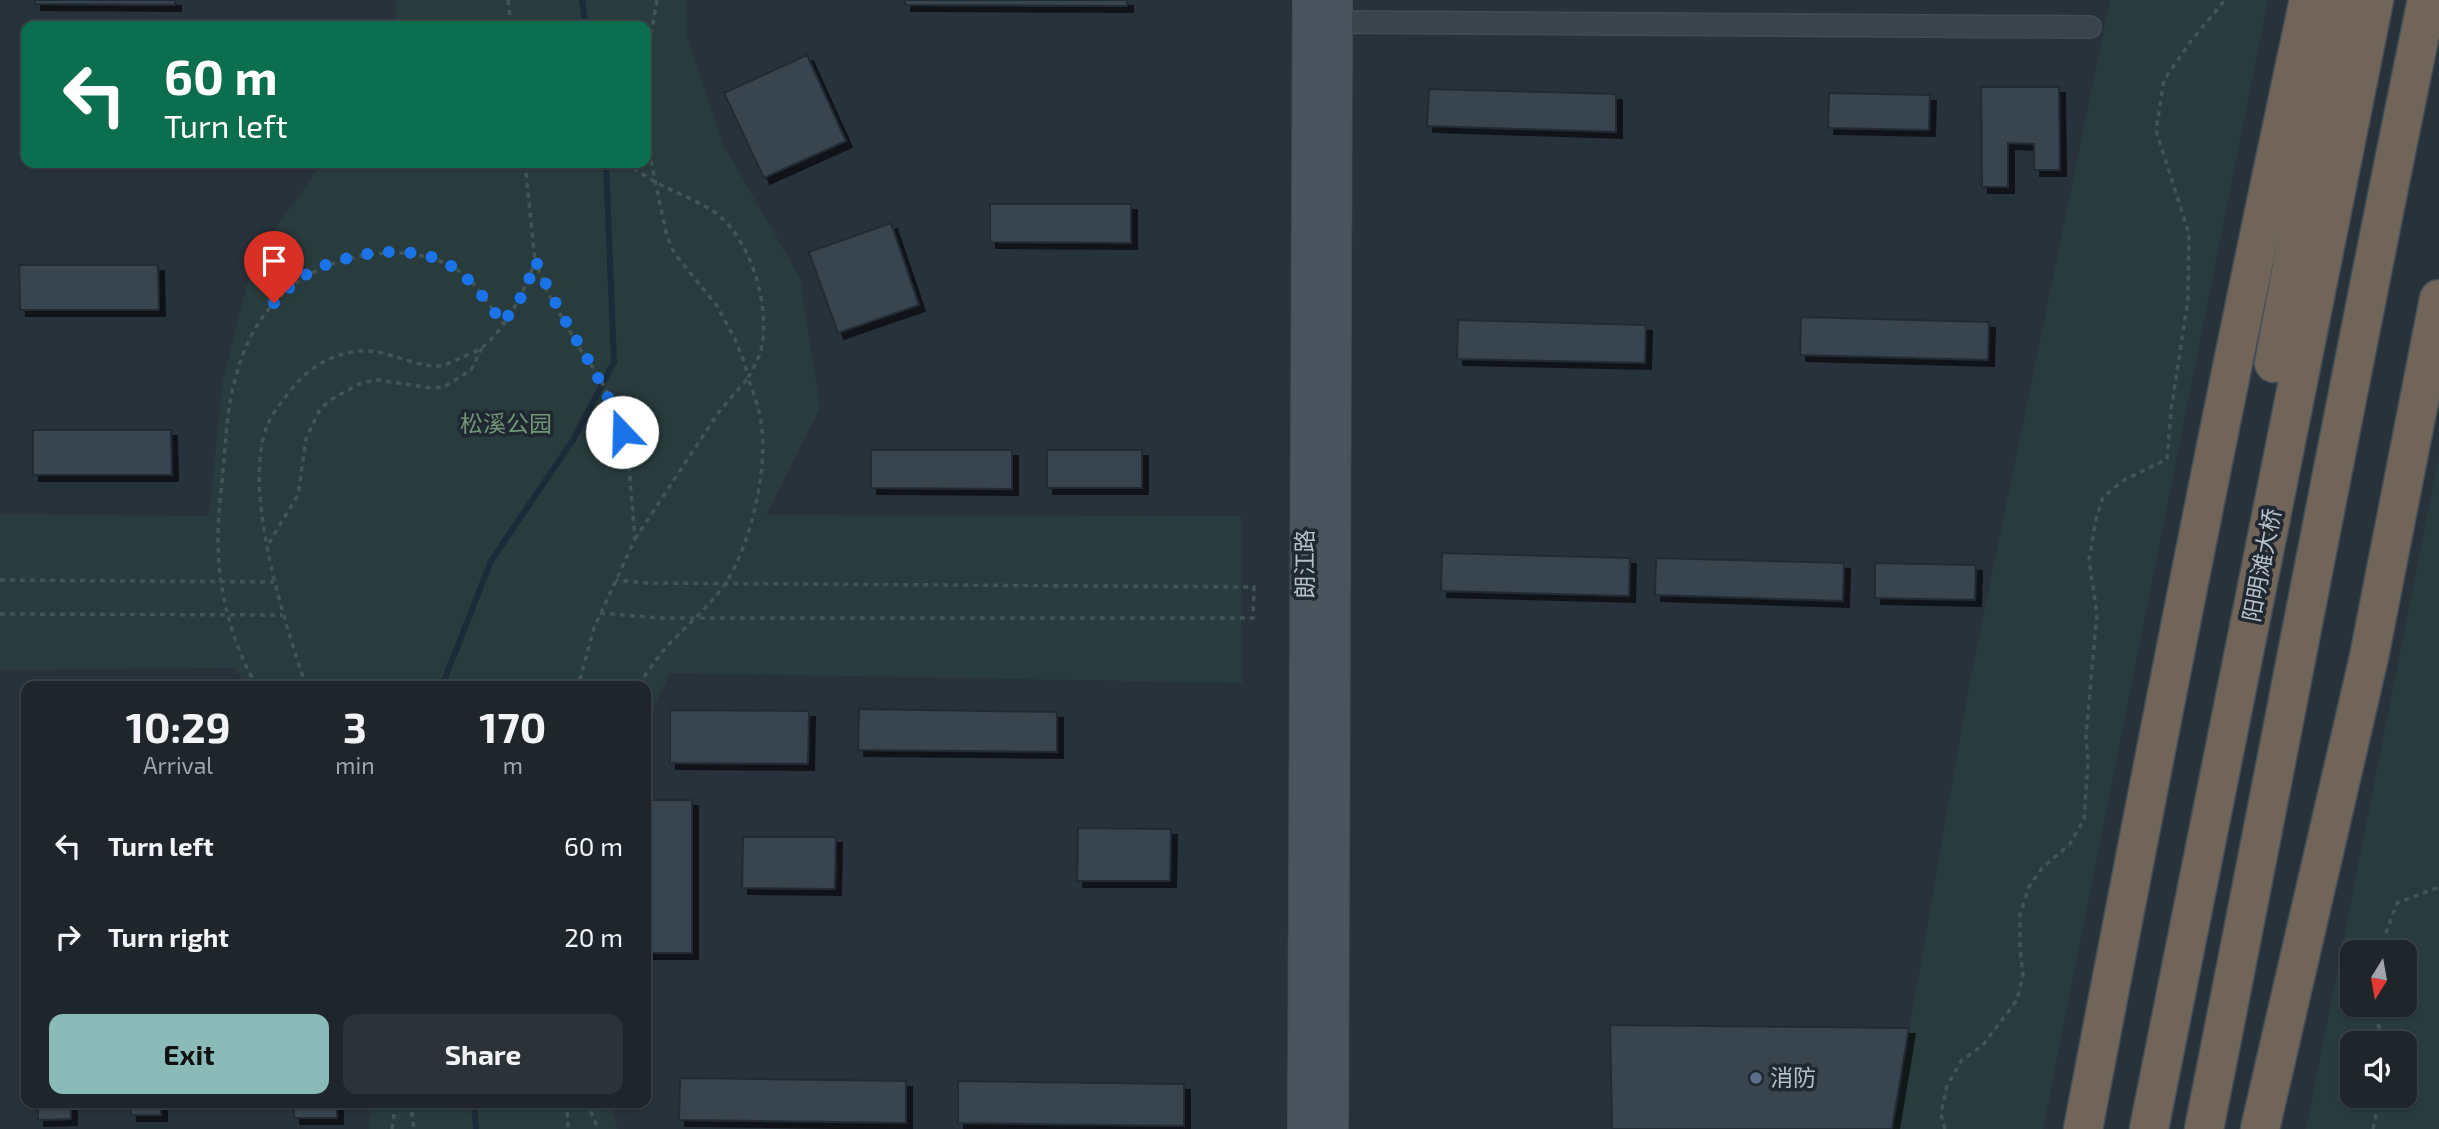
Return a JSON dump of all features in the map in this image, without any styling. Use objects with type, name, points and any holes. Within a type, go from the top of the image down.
[{"type":"highway","points":[[2083,1129],[2180,619],[2251,268],[2309,0]]},
{"type":"highway","points":[[2249,632],[2272,369],[2342,0]]},
{"type":"highway","name":"阳明滩大桥","points":[[2149,1129],[2374,0]]},
{"type":"highway","points":[[2204,1129],[2301,642],[2367,287],[2427,0]]},
{"type":"highway","points":[[2367,287],[2439,64]]},
{"type":"highway","points":[[2260,1129],[2369,657],[2438,305]]},
{"type":"main road","name":"朗江路","points":[[1303,1129],[1308,0]]},
{"type":"main road","name":"朗江路","points":[[1333,1129],[1337,11]]},
{"type":"street","points":[[1337,11],[2090,27]]},
{"type":"path","points":[[508,0],[511,21]]},
{"type":"path","points":[[651,35],[657,0]]},
{"type":"path","points":[[1945,1129],[1941,1114],[1947,1086],[1961,1060],[1983,1045],[2017,1000],[2023,974],[2020,915],[2029,887],[2042,868],[2070,844],[2084,819],[2088,762],[2086,735],[2097,614],[2089,560],[2096,519],[2103,497],[2124,480],[2167,459],[2188,299],[2189,234],[2156,130],[2160,101],[2164,80],[2191,41],[2225,0]]},
{"type":"path","points":[[641,681],[663,651],[725,584],[736,564],[754,508],[763,457],[757,401],[746,364],[716,306],[675,254],[667,237],[651,161]]},
{"type":"path","points":[[526,168],[536,261],[547,291],[615,408],[628,456],[635,539]]},
{"type":"path","points":[[580,681],[600,613],[635,539],[712,423],[748,378],[760,355],[763,338],[763,316],[754,272],[743,245],[727,223],[710,209],[633,168]]},
{"type":"path","points":[[254,681],[228,614],[221,582],[218,537],[229,412],[236,376],[258,326],[274,303],[294,282],[315,270],[344,259],[399,252],[427,256],[448,264],[471,281],[503,323]]},
{"type":"path","points":[[268,545],[298,495],[306,439],[320,409],[332,398],[360,383],[377,380],[430,388],[444,387],[471,370],[483,348],[524,293],[536,261]]},
{"type":"path","points":[[304,681],[282,615],[261,511],[262,449],[267,426],[278,406],[312,368],[331,358],[371,350],[437,367],[483,348]]},
{"type":"path","points":[[0,580],[275,582]]},
{"type":"path","points":[[600,613],[660,618],[1253,618],[1254,587],[725,584],[615,580]]},
{"type":"path","points":[[0,614],[282,615]]},
{"type":"path","points":[[2383,940],[2397,903],[2439,887]]},
{"type":"path","points":[[392,1129],[395,1108]]},
{"type":"path","points":[[411,1108],[414,1129]]},
{"type":"path","points":[[567,1108],[568,1129]]},
{"type":"path","points":[[589,1108],[598,1129]]},
{"type":"path","points":[[2373,1129],[2377,1108]]},
{"type":"green space","name":"松溪公园","points":[[397,0],[686,0],[687,36],[724,146],[800,278],[820,408],[766,515],[1241,516],[1242,683],[670,673],[651,713],[651,681],[244,681],[235,668],[0,670],[0,514],[209,516],[222,385],[255,258],[318,168],[651,168],[651,21],[395,21]]},
{"type":"green space","points":[[2110,0],[2268,0],[2043,1129],[1892,1129],[1969,686]]},
{"type":"green space","points":[[2439,456],[2439,1129],[2306,1129],[2340,957],[2340,1017],[2417,1017],[2417,940],[2343,940]]},
{"type":"green space","points":[[371,1108],[612,1108],[618,1129],[369,1129]]},
{"type":"building","points":[[35,0],[175,0],[175,5],[35,4]]},
{"type":"building","points":[[905,0],[1127,0],[1127,6],[905,5]]},
{"type":"building","points":[[807,55],[846,141],[764,178],[724,93]]},
{"type":"building","points":[[1981,87],[2059,87],[2060,170],[2034,170],[2034,144],[2008,143],[2008,187],[1982,187]]},
{"type":"building","points":[[1429,89],[1616,94],[1616,132],[1427,126]]},
{"type":"building","points":[[1829,93],[1930,95],[1929,130],[1828,128]]},
{"type":"building","points":[[990,204],[1131,204],[1131,243],[990,242]]},
{"type":"building","points":[[891,223],[919,305],[838,333],[809,252]]},
{"type":"building","points":[[19,265],[158,265],[159,310],[20,310]]},
{"type":"building","points":[[1801,317],[1989,322],[1988,360],[1800,355]]},
{"type":"building","points":[[1458,320],[1646,325],[1645,363],[1457,359]]},
{"type":"building","points":[[33,430],[171,430],[172,475],[33,475]]},
{"type":"building","points":[[871,450],[1012,450],[1012,489],[871,488]]},
{"type":"building","points":[[1047,450],[1142,450],[1142,488],[1047,488]]},
{"type":"building","points":[[1442,553],[1630,558],[1629,596],[1441,591]]},
{"type":"building","points":[[1656,558],[1844,563],[1843,601],[1655,595]]},
{"type":"building","points":[[1875,563],[1976,565],[1975,600],[1875,598]]},
{"type":"building","points":[[859,709],[1057,712],[1057,752],[858,750]]},
{"type":"building","points":[[670,710],[809,711],[808,764],[670,763]]},
{"type":"building","points":[[651,800],[692,800],[692,953],[651,953]]},
{"type":"building","points":[[1078,828],[1171,829],[1170,881],[1077,881]]},
{"type":"building","points":[[743,837],[836,837],[835,889],[742,888]]},
{"type":"building","name":"消防","points":[[1610,1025],[1909,1028],[1892,1129],[1612,1129]]},
{"type":"building","points":[[680,1078],[906,1081],[906,1123],[679,1120]]},
{"type":"building","points":[[958,1081],[1184,1084],[1184,1126],[958,1123]]},
{"type":"building","points":[[38,1108],[71,1108],[71,1119],[38,1120]]},
{"type":"building","points":[[130,1108],[161,1108],[161,1115],[131,1115]]},
{"type":"building","points":[[294,1108],[337,1108],[337,1118],[294,1118]]},
{"type":"waterway","points":[[582,0],[585,21]]},
{"type":"waterway","points":[[444,681],[491,561],[573,440],[614,362],[606,168]]},
{"type":"waterway","points":[[474,1108],[476,1129]]},
{"type":"place","name":"消防","points":[[1756,1078]]},
{"type":"route","points":[[274,303],[294,282],[315,270],[344,259],[399,252],[427,256],[448,264],[471,281],[503,323],[524,293],[536,261],[547,291],[615,408],[622,432]]}]
